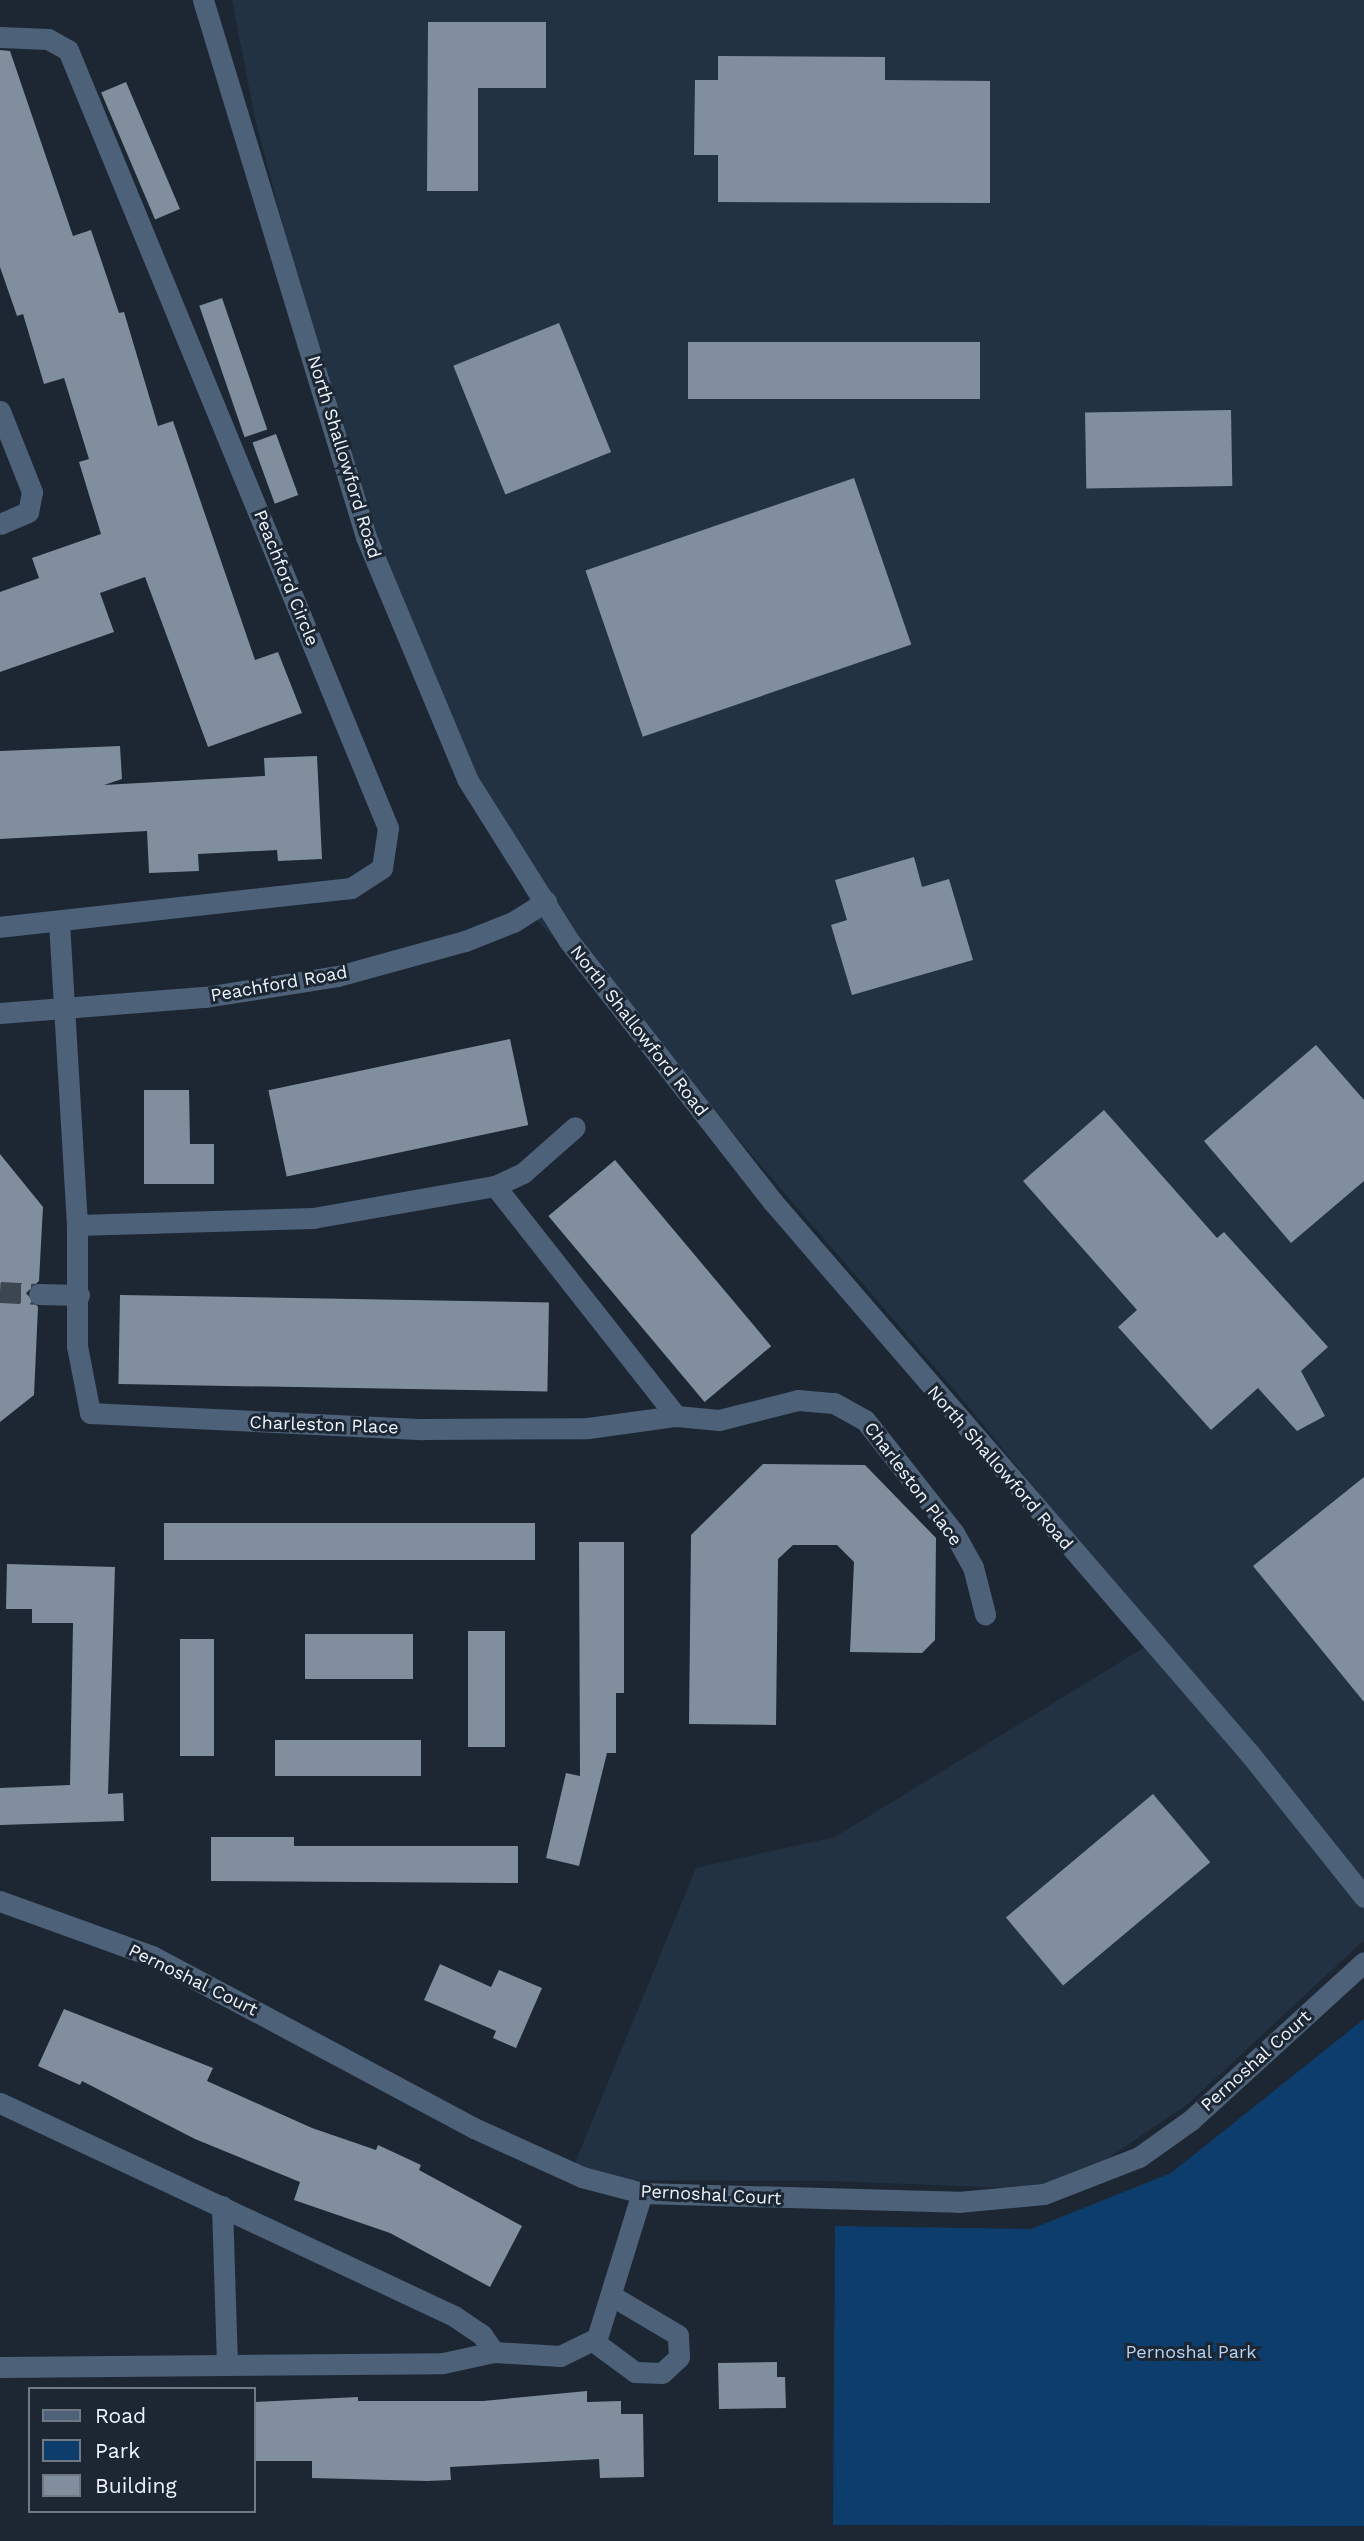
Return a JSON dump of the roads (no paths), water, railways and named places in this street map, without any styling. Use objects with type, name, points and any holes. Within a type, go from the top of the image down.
[{"type":"street","name":"North Shallowford Road","points":[[203,0],[366,537],[467,779],[569,941],[772,1202],[1250,1754],[1364,1897]]},
{"type":"street","name":"Peachford Circle","points":[[0,37],[48,39],[68,50],[388,828],[382,867],[351,888],[59,922],[0,926]]},
{"type":"street","points":[[0,411],[32,492],[28,512],[0,524]]},
{"type":"street","name":"Peachford Road","points":[[0,1013],[62,1011],[338,976],[465,940],[513,922],[545,901]]},
{"type":"street","points":[[59,922],[62,1011]]},
{"type":"street","name":"Charleston Place","points":[[62,1011],[77,1225],[77,1346],[84,1395],[90,1413],[101,1417],[422,1429],[588,1428],[676,1416],[719,1420],[797,1400],[834,1403],[865,1420],[954,1533],[973,1567],[985,1614]]},
{"type":"street","points":[[77,1225],[313,1218],[495,1186],[523,1173],[575,1127]]},
{"type":"street","points":[[495,1186],[676,1416]]},
{"type":"street","points":[[39,1294],[79,1295]]},
{"type":"street","name":"Pernoshal Court","points":[[0,1901],[152,1956],[474,2128],[582,2177],[642,2193],[863,2202],[1044,2194],[1139,2157],[1191,2120],[1364,1962]]},
{"type":"street","points":[[0,2103],[470,2324],[494,2352]]},
{"type":"street","points":[[0,2367],[443,2363],[494,2352],[560,2356],[593,2341],[612,2295],[642,2193]]},
{"type":"street","points":[[222,2206],[227,2365]]},
{"type":"street","points":[[593,2341],[635,2372],[662,2373],[679,2357],[678,2335],[612,2295]]},
{"type":"tunnel","points":[[0,1292],[39,1294]]},
{"type":"park label","name":"Pernoshal Park","points":[[1191,2352]]}]
